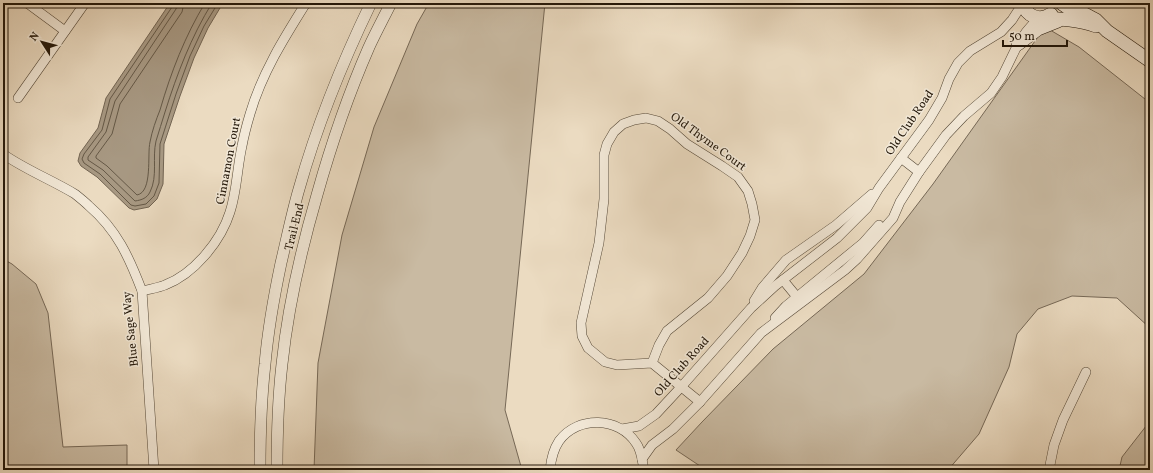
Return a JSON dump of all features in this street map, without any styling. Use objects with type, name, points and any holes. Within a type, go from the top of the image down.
[{"type":"main road","points":[[1023,3],[1029,14],[1041,18],[1062,19],[1087,23],[1107,31]]},
{"type":"main road","points":[[1041,18],[1052,13],[1057,3]]},
{"type":"main road","points":[[1061,3],[1068,8],[1079,11],[1096,20],[1107,31],[1150,61]]},
{"type":"main road","points":[[1018,44],[1038,29],[1062,19]]},
{"type":"street","points":[[27,3],[65,31]]},
{"type":"street","points":[[18,98],[85,3]]},
{"type":"street","name":"Cinnamon Court","points":[[142,290],[165,285],[182,275],[197,263],[211,248],[222,232],[230,213],[235,195],[242,146],[250,114],[271,62],[282,41],[306,3]]},
{"type":"street","name":"Trail End","points":[[260,470],[260,433],[265,364],[275,293],[289,226],[299,189],[331,94],[353,39],[371,3]]},
{"type":"street","name":"Trail End","points":[[277,470],[277,428],[282,364],[292,298],[306,232],[328,158],[348,100],[370,46],[391,3]]},
{"type":"street","name":"Old Club Road","points":[[622,429],[639,426],[656,414],[751,308],[783,280],[837,238],[867,208],[879,188],[929,120],[942,98],[949,79],[958,63],[970,51],[1001,32],[1012,20],[1023,3]]},
{"type":"street","points":[[642,459],[652,445],[673,429],[700,402],[786,306],[863,243],[900,202],[946,135],[964,116],[991,93],[1002,77],[1018,44],[1026,32],[1041,18]]},
{"type":"street","name":"Old Thyme Court","points":[[646,118],[658,121],[687,144],[738,177],[748,191],[755,220],[750,236],[742,253],[727,276],[708,298],[667,331],[659,345],[652,363],[617,365],[605,362],[588,348],[582,336],[581,323],[599,243],[604,198],[604,155],[607,144],[614,132],[623,124],[646,118]]},
{"type":"street","name":"Blue Sage Way","points":[[3,154],[77,196],[96,212],[112,229],[124,247],[142,290],[155,463],[154,470]]},
{"type":"street","points":[[901,158],[920,172]]},
{"type":"street","name":"Old Club Road","points":[[751,308],[762,288],[786,260],[836,225],[879,188]]},
{"type":"street","points":[[761,333],[845,270],[857,259],[893,218],[900,202]]},
{"type":"street","points":[[783,280],[797,297]]},
{"type":"street","points":[[652,363],[700,402]]},
{"type":"street","points":[[1049,470],[1054,445],[1063,420],[1086,372]]},
{"type":"street","points":[[550,470],[554,450],[560,440],[574,428],[596,422],[612,424],[631,436],[640,451],[644,470]]},
{"type":"shaded area","points":[[429,3],[545,3],[505,410],[522,470],[314,470],[318,363],[342,235],[374,127],[417,24]]},
{"type":"shaded area","points":[[1045,27],[1079,47],[1150,103],[1150,328],[1117,298],[1072,296],[1038,309],[1017,334],[1009,367],[979,434],[948,470],[706,470],[676,450],[773,349],[864,274],[933,184]]},
{"type":"shaded area","points":[[3,259],[12,264],[36,284],[48,313],[63,447],[127,445],[127,470],[3,470]]},
{"type":"shaded area","points":[[1150,421],[1150,470],[1119,470],[1122,457]]},
{"type":"water","points":[[170,3],[223,3],[208,28],[194,58],[180,96],[164,144],[163,184],[157,199],[149,207],[134,210],[129,208],[97,177],[81,166],[78,161],[80,153],[98,128],[106,98]]}]
